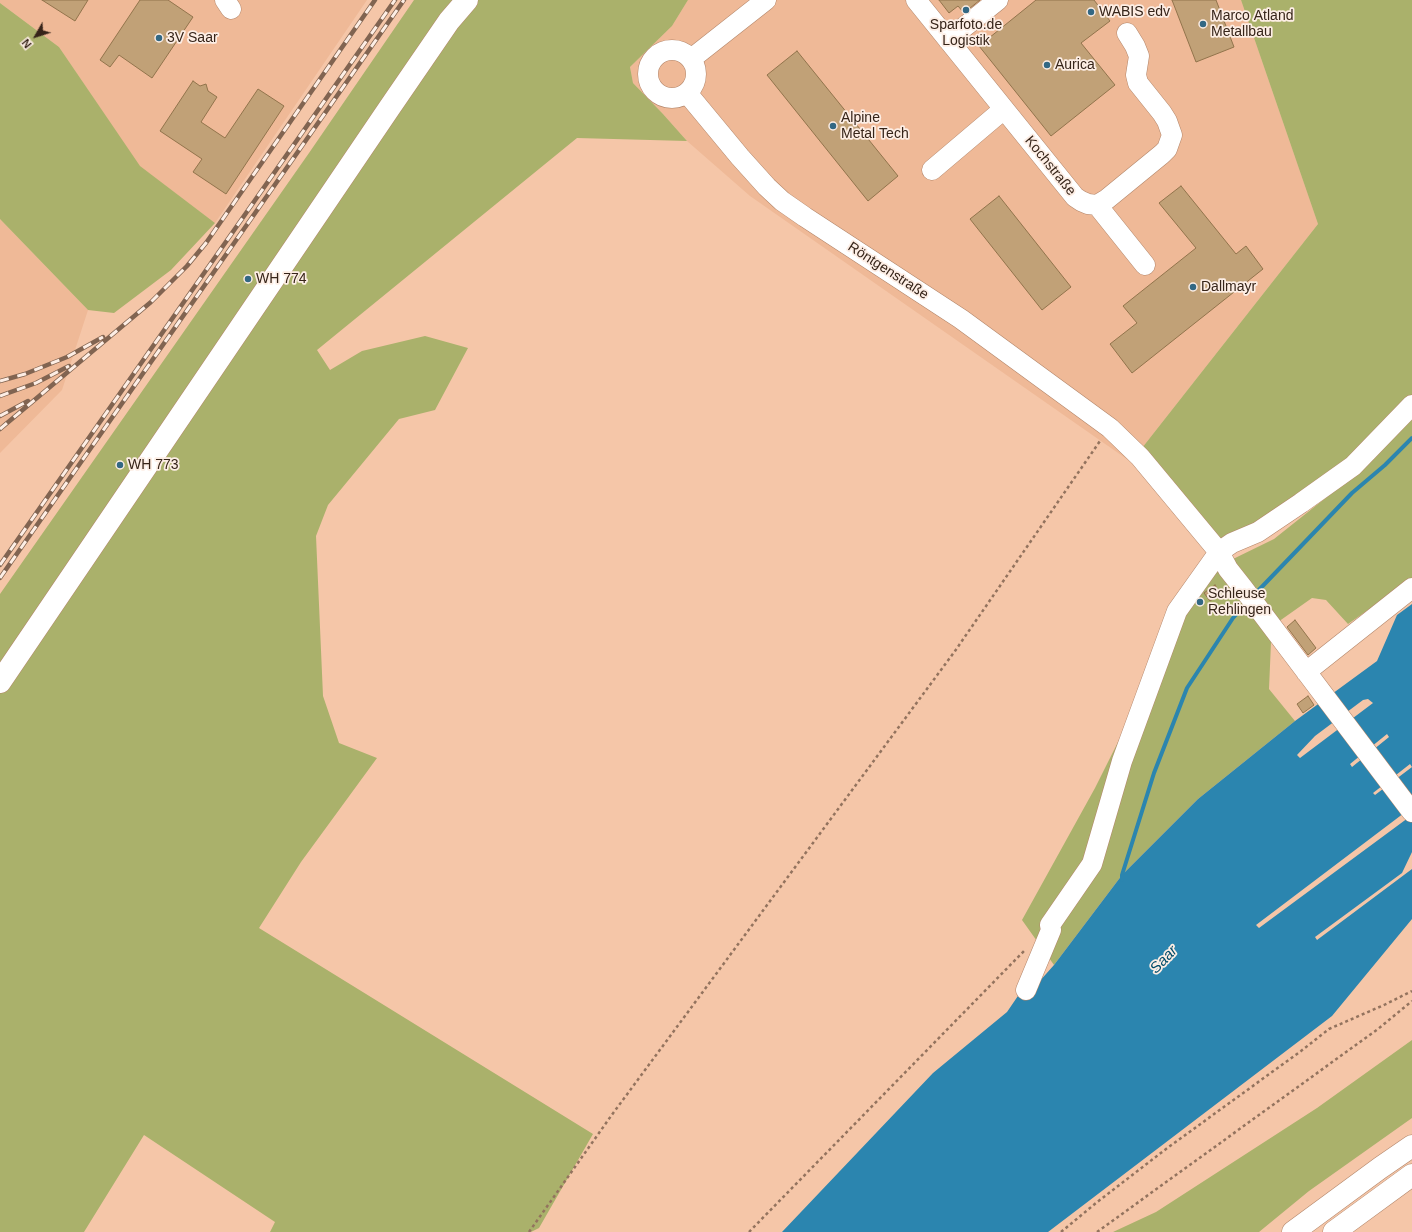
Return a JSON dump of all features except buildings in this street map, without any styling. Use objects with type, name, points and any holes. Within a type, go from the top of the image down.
[{"type":"main road","points":[[0,682],[390,106],[449,21],[467,0]]},
{"type":"main road","points":[[1293,1232],[1412,1146]]},
{"type":"main road","points":[[1334,1232],[1412,1175]]},
{"type":"street","points":[[691,59],[766,0]]},
{"type":"street","name":"Kochstraße","points":[[916,0],[1075,196],[1088,204],[1098,205]]},
{"type":"street","points":[[948,40],[998,0]]},
{"type":"street","points":[[1126,32],[1135,46],[1139,56],[1136,75],[1138,83],[1167,120],[1172,135],[1167,148],[1162,154],[1098,205],[1146,265]]},
{"type":"street","points":[[670,50],[678,50],[686,53],[695,66],[696,73],[696,80],[687,93],[672,98],[657,92],[649,79],[651,63],[656,56],[662,52],[670,50]]},
{"type":"street","name":"Röntgenstraße","points":[[687,93],[740,157],[782,201],[961,319],[1110,428],[1140,457],[1219,552],[1228,569],[1412,812]]},
{"type":"street","points":[[932,170],[1004,109]]},
{"type":"street","points":[[1026,990],[1051,930],[1050,925],[1092,864],[1122,762],[1177,612],[1219,552],[1232,543],[1264,528],[1353,466],[1412,405]]},
{"type":"street","points":[[1306,672],[1412,588]]},
{"type":"path","points":[[530,1232],[611,1116],[955,651],[1110,428]]},
{"type":"path","points":[[749,1232],[1028,947]]},
{"type":"path","points":[[1060,1232],[1096,1203],[1329,1029],[1384,1005],[1412,990]]},
{"type":"path","points":[[1097,1232],[1378,1029],[1412,1001]]},
{"type":"shaded area","points":[[0,0],[367,0],[215,223],[139,166],[59,47],[0,3]]},
{"type":"shaded area","points":[[688,0],[1241,0],[1318,224],[1131,462],[750,196],[687,141],[633,83],[630,67],[672,26]]},
{"type":"shaded area","points":[[0,219],[88,310],[62,390],[0,453]]},
{"type":"green space","points":[[414,0],[688,0],[672,26],[630,67],[633,83],[687,141],[577,138],[317,350],[330,370],[362,351],[425,336],[468,348],[435,410],[399,419],[328,505],[316,536],[323,696],[339,743],[377,758],[301,862],[259,928],[593,1134],[539,1228],[531,1232],[270,1232],[275,1222],[144,1135],[84,1232],[0,1232],[0,594],[309,153]]},
{"type":"green space","points":[[1241,0],[1412,0],[1412,400],[1353,470],[1226,559],[1131,462],[1318,224]]},
{"type":"green space","points":[[0,3],[59,47],[140,166],[215,223],[171,270],[114,313],[88,310],[0,219]]},
{"type":"green space","points":[[1412,418],[1412,579],[1348,624],[1326,600],[1312,598],[1278,622],[1231,560],[1274,539],[1362,469]]},
{"type":"green space","points":[[1226,559],[1272,619],[1269,689],[1295,721],[1198,799],[1122,875],[1054,965],[1022,920],[1095,788],[1179,620]]},
{"type":"green space","points":[[1412,1040],[1412,1118],[1309,1191],[1259,1232],[1113,1232],[1156,1212],[1317,1108]]},
{"type":"water","name":"Saar","points":[[1412,604],[1412,767],[1412,807],[1256,925],[1259,928],[1412,815],[1412,852],[1402,873],[1315,937],[1317,940],[1412,869],[1412,919],[1332,1016],[1048,1232],[782,1232],[933,1073],[1007,1012],[1022,990],[1030,992],[1054,965],[1122,875],[1198,799],[1295,721],[1377,661],[1397,615]],"holes":[[[1368,699],[1373,703],[1300,758],[1297,755],[1315,736],[1363,700]],[[1387,734],[1389,737],[1352,767],[1350,764]],[[1410,764],[1412,767],[1375,795],[1373,793]]]},
{"type":"waterway","points":[[1255,594],[1352,493],[1385,465],[1412,438]]},
{"type":"waterway","points":[[1122,880],[1122,875],[1154,773],[1187,688],[1233,618],[1247,603]]},
{"type":"railway","points":[[0,429],[151,302],[187,266],[206,243],[375,0]]},
{"type":"railway","points":[[0,565],[395,0]]},
{"type":"railway","points":[[0,578],[404,0]]},
{"type":"railway","points":[[0,381],[25,374],[67,357],[103,337]]},
{"type":"railway","points":[[0,396],[36,383],[69,366]]},
{"type":"railway","points":[[0,416],[28,401]]},
{"type":"place","name":"Sparfoto.de Logistik","points":[[966,10]]},
{"type":"place","name":"WABIS edv","points":[[1091,12]]},
{"type":"place","name":"Marco Atland Metallbau","points":[[1203,24]]},
{"type":"place","name":"3V Saar","points":[[159,38]]},
{"type":"place","name":"Aurica","points":[[1047,65]]},
{"type":"place","name":"Alpine Metal Tech","points":[[833,126]]},
{"type":"place","name":"WH 774","points":[[248,279]]},
{"type":"place","name":"Dallmayr","points":[[1193,287]]},
{"type":"place","name":"WH 773","points":[[120,465]]},
{"type":"place","name":"Schleuse Rehlingen","points":[[1200,602]]}]
